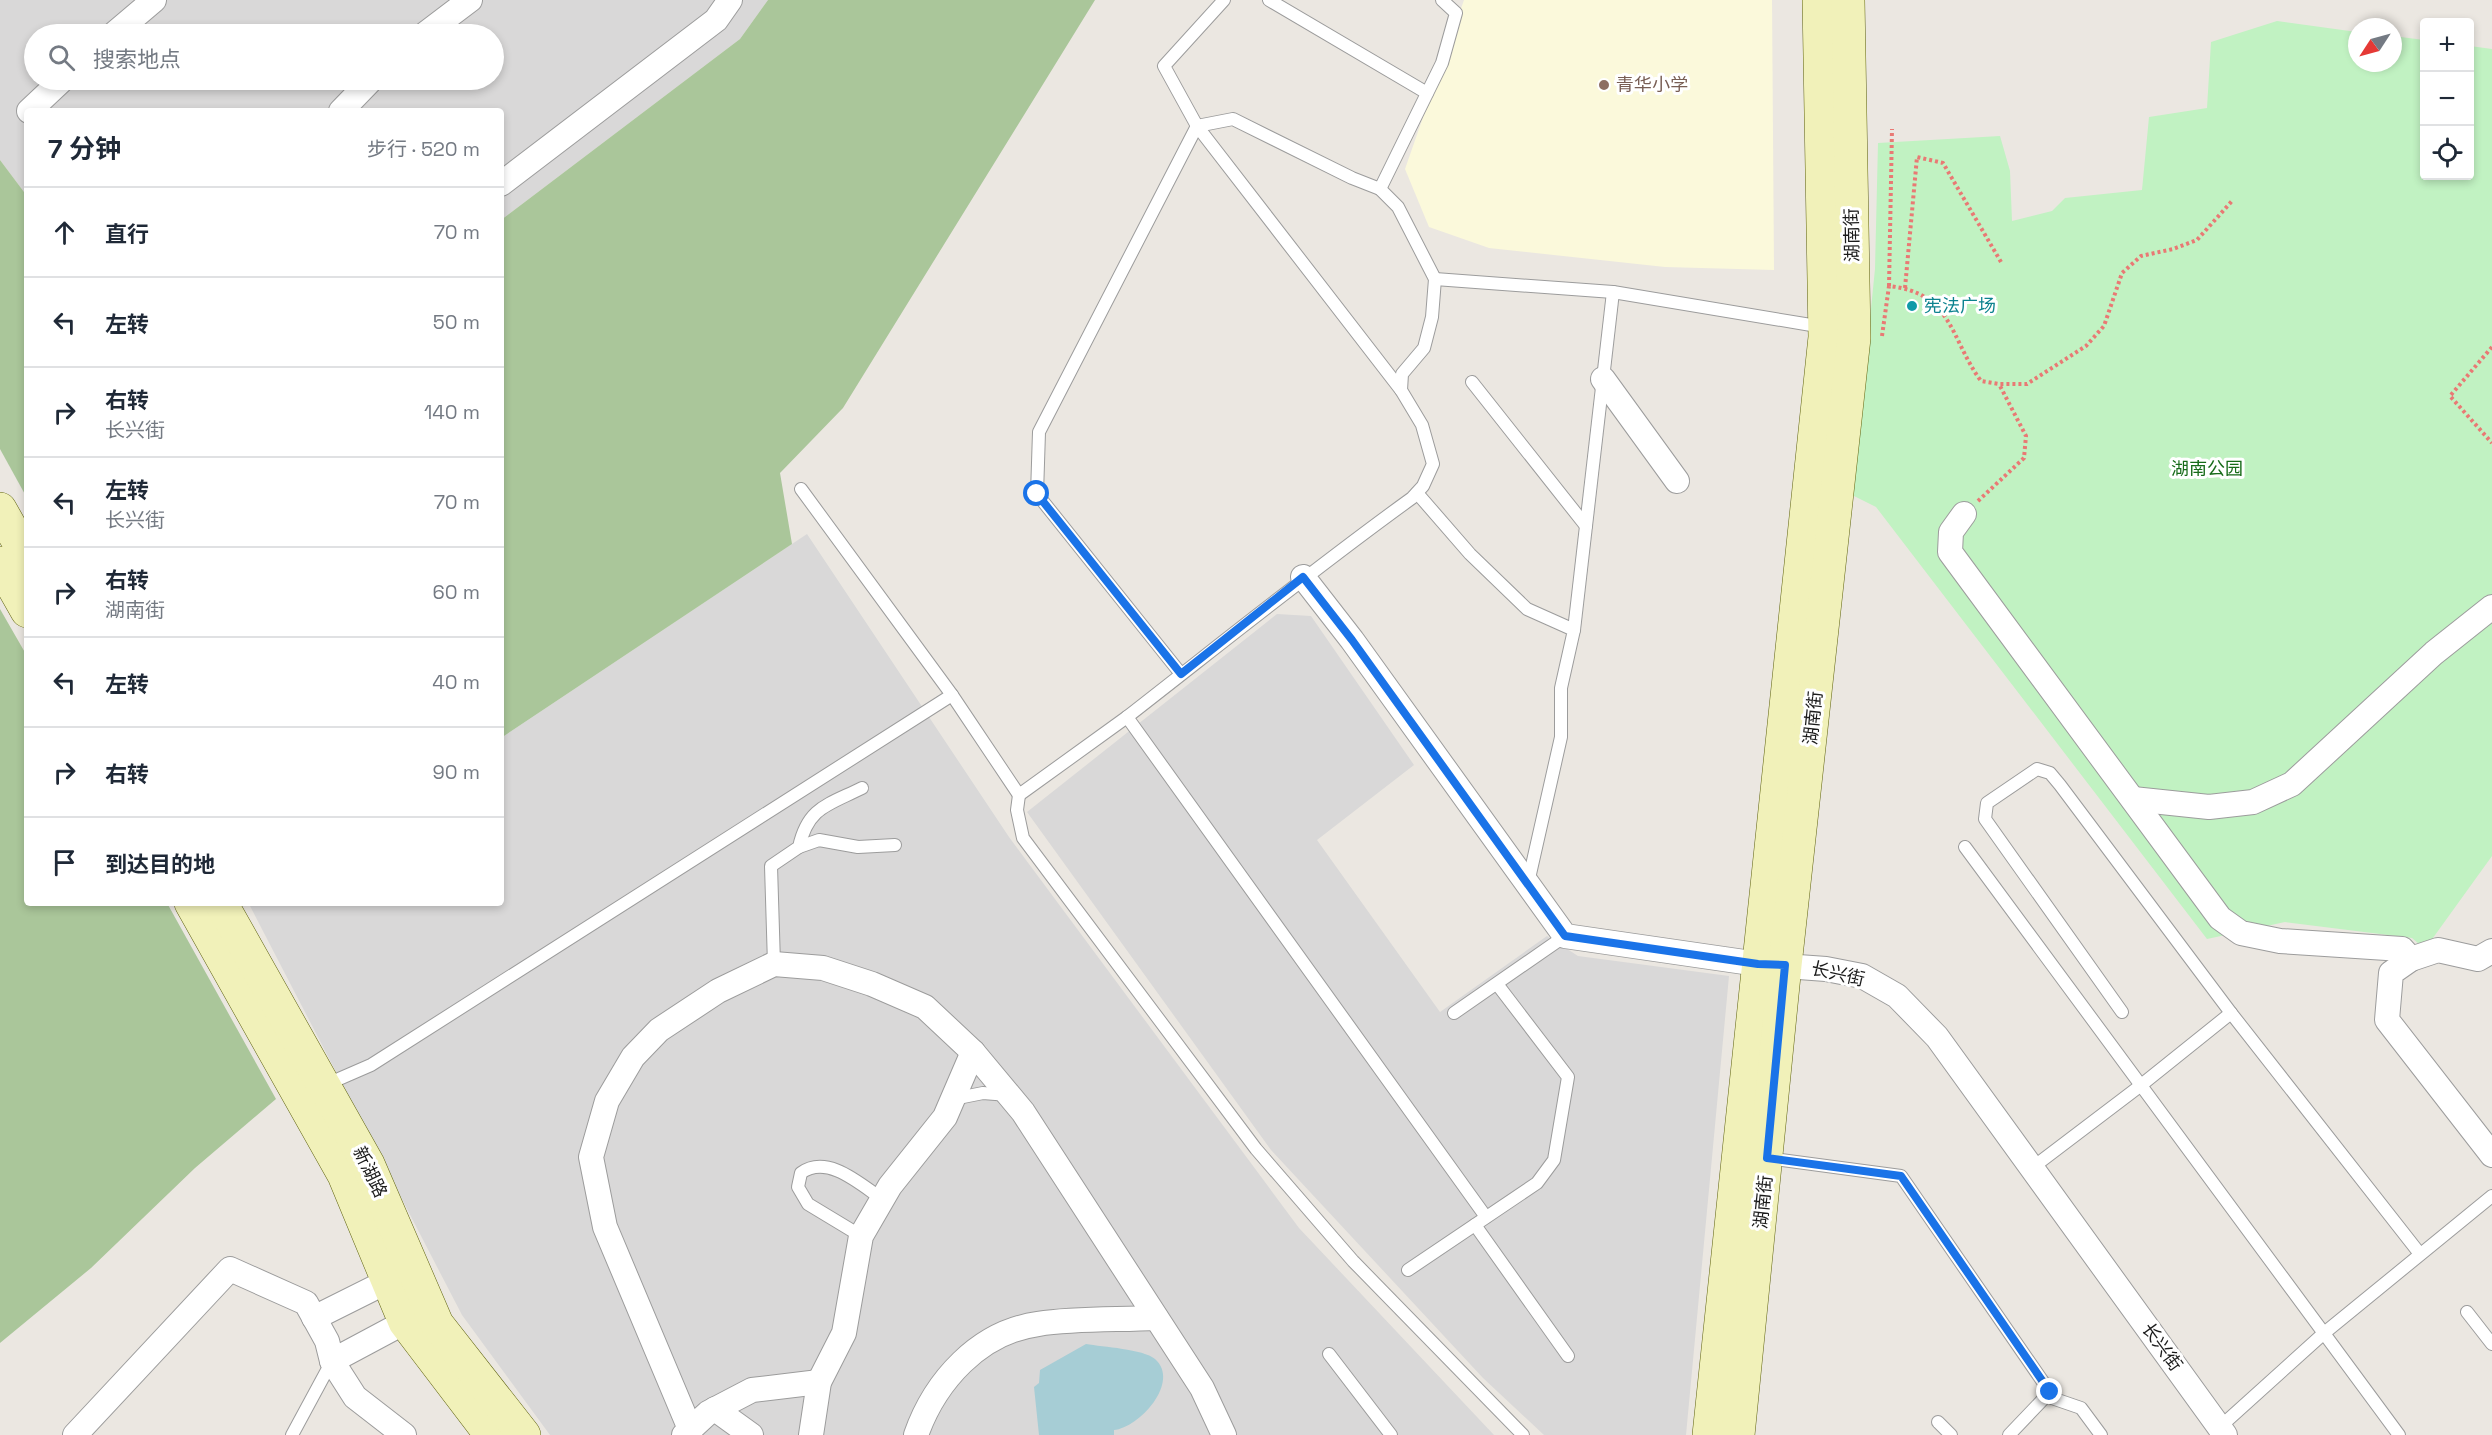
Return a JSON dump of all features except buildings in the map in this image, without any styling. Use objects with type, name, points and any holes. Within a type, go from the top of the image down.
[{"type":"main road","name":"湖南街","points":[[1738,1435],[1767,1158],[1772,964],[1825,328],[1819,0]]},
{"type":"main road","name":"湖南街","points":[[1709,1435],[1854,338],[1848,0]]},
{"type":"main road","points":[[0,509],[24,552]]},
{"type":"main road","points":[[0,563],[24,606]]},
{"type":"main road","name":"新湖路","points":[[193,906],[344,1175],[405,1322],[490,1435]]},
{"type":"main road","name":"新湖路","points":[[223,906],[368,1164],[437,1324],[524,1435]]},
{"type":"street","points":[[126,24],[154,0]]},
{"type":"street","points":[[438,24],[470,0]]},
{"type":"street","points":[[504,182],[716,20],[730,0]]},
{"type":"street","points":[[32,108],[51,90]]},
{"type":"street","points":[[343,108],[361,90]]},
{"type":"street","points":[[1603,379],[1677,481]]},
{"type":"street","points":[[1964,514],[1951,532],[1950,552],[2220,918],[2241,933],[2280,941],[2402,949],[2411,959]]},
{"type":"street","points":[[1303,577],[1352,640],[1565,936]]},
{"type":"street","points":[[2133,799],[2209,807],[2253,802],[2292,784],[2434,653],[2492,607]]},
{"type":"street","name":"长兴街","points":[[1565,936],[1862,976],[1897,996],[1937,1038],[2222,1431]]},
{"type":"street","points":[[2492,951],[2478,959],[2438,950],[2411,959],[2391,973],[2387,1020],[2492,1155]]},
{"type":"street","points":[[819,1382],[752,1390],[716,1409],[687,1432],[605,1227],[591,1157],[607,1101],[633,1057],[659,1030],[718,991],[774,964],[823,968],[925,1007],[973,1052],[1023,1112],[1202,1388],[1224,1435]]},
{"type":"street","points":[[811,1435],[819,1382],[844,1333],[861,1236],[882,1199],[945,1117],[973,1052]]},
{"type":"street","points":[[75,1435],[230,1269],[306,1304],[327,1341],[332,1361],[354,1397],[404,1435]]},
{"type":"street","points":[[314,1318],[388,1281]]},
{"type":"street","points":[[916,1435],[941,1385],[965,1356],[994,1339],[1036,1324],[1156,1318]]},
{"type":"street","points":[[332,1361],[405,1322]]},
{"type":"street","points":[[716,1409],[752,1435]]},
{"type":"lane","points":[[1019,795],[1127,717],[1303,577],[1417,493],[1423,486],[1433,464],[1422,425],[1401,390],[1197,126],[1164,66],[1224,0]]},
{"type":"lane","points":[[1269,0],[1427,93]]},
{"type":"lane","points":[[1380,189],[1442,63],[1456,14],[1442,0]]},
{"type":"lane","points":[[1197,126],[1233,119],[1352,178],[1380,189],[1398,207],[1435,279],[1432,317],[1424,348],[1402,374],[1401,390]]},
{"type":"lane","points":[[1181,674],[1037,494],[1039,432],[1197,126]]},
{"type":"lane","points":[[1435,279],[1613,292],[1825,328]]},
{"type":"lane","points":[[1528,884],[1561,737],[1561,688],[1574,630],[1613,292]]},
{"type":"lane","points":[[1472,382],[1586,526]]},
{"type":"lane","points":[[801,489],[952,695],[1019,795],[1017,810],[1023,838],[1256,1149],[1361,1270],[1523,1435]]},
{"type":"lane","points":[[1417,493],[1470,554],[1527,609],[1574,630]]},
{"type":"lane","points":[[324,1085],[371,1065],[952,695]]},
{"type":"lane","points":[[1127,717],[1486,1217]]},
{"type":"lane","points":[[2122,1012],[1985,819],[1987,803],[2037,770],[2050,773],[2060,785],[2231,1013],[2420,1254]]},
{"type":"lane","points":[[799,847],[803,827],[818,809],[862,788]]},
{"type":"lane","points":[[774,964],[771,866],[799,847],[819,840],[858,847],[895,845]]},
{"type":"lane","points":[[1965,847],[2399,1435]]},
{"type":"lane","points":[[1454,1013],[1565,936]]},
{"type":"lane","points":[[1408,1269],[1537,1183],[1554,1160],[1568,1077],[1497,984]]},
{"type":"lane","points":[[2032,1168],[2231,1013]]},
{"type":"lane","points":[[953,1099],[983,1093],[1008,1095]]},
{"type":"lane","points":[[1767,1158],[1901,1176],[2050,1392],[2009,1435]]},
{"type":"lane","points":[[861,1236],[808,1204],[798,1187],[801,1173],[810,1166],[828,1166],[882,1199]]},
{"type":"lane","points":[[2222,1431],[2323,1334],[2492,1196]]},
{"type":"lane","points":[[1474,1225],[1568,1356]]},
{"type":"lane","points":[[2468,1312],[2492,1344]]},
{"type":"lane","points":[[1329,1354],[1391,1435]]},
{"type":"lane","points":[[292,1435],[332,1361]]},
{"type":"lane","points":[[2046,1396],[2081,1408],[2101,1435]]},
{"type":"lane","points":[[1938,1422],[1951,1435]]},
{"type":"path","points":[[1881,341],[1889,286],[1892,129]]},
{"type":"path","points":[[1905,288],[1917,158],[1943,162],[2001,262]]},
{"type":"path","points":[[1889,286],[1905,288],[1934,302],[1958,334],[1967,362],[1981,381],[1999,384],[2027,384],[2086,346],[2104,326],[2122,273],[2141,256],[2173,249],[2198,240],[2232,201]]},
{"type":"path","points":[[2492,347],[2450,396],[2492,443]]},
{"type":"path","points":[[1964,514],[2024,458],[2025,436],[1999,384]]},
{"type":"shaded area","points":[[0,0],[768,0],[740,39],[504,218],[504,108],[24,108],[24,192],[0,160]]},
{"type":"shaded area","name":"青华小学","points":[[1464,0],[1772,0],[1774,270],[1665,267],[1489,248],[1429,227],[1405,169]]},
{"type":"shaded area","points":[[807,534],[1009,837],[1299,1228],[1494,1435],[550,1435],[462,1315],[250,906],[504,906],[504,736]]},
{"type":"shaded area","points":[[1277,614],[1311,616],[1414,765],[1317,840],[1440,1012],[1547,936],[1578,956],[1729,976],[1686,1435],[1544,1435],[1483,1378],[1271,1150],[1027,812]]},
{"type":"green space","points":[[768,0],[1095,0],[843,408],[780,473],[792,544],[504,736],[504,218],[740,39]]},
{"type":"green space","name":"湖南公园","points":[[2277,21],[2348,31],[2348,72],[2402,72],[2402,37],[2420,39],[2420,180],[2474,180],[2474,47],[2492,49],[2492,856],[2425,949],[2412,938],[2285,922],[2207,939],[1876,507],[1852,495],[1875,269],[1878,143],[2000,136],[2010,171],[2012,221],[2052,211],[2065,198],[2142,190],[2149,117],[2207,108],[2211,42]]},
{"type":"green space","points":[[0,160],[24,192],[24,493],[0,449]]},
{"type":"green space","points":[[0,609],[24,651],[24,906],[169,906],[276,1099],[195,1168],[91,1268],[0,1343]]},
{"type":"water","points":[[1086,1344],[1142,1353],[1155,1359],[1162,1369],[1163,1380],[1160,1391],[1145,1413],[1135,1421],[1114,1430],[1114,1435],[1039,1435],[1034,1387],[1039,1383],[1040,1370]]},
{"type":"place","name":"青华小学","points":[[1604,85]]},
{"type":"place","name":"宪法广场","points":[[1912,306]]},
{"type":"route","points":[[1037,494],[1181,674],[1303,577],[1352,640],[1565,936],[1758,964],[1785,965],[1785,986],[1767,1158],[1901,1176],[2050,1392]]}]
